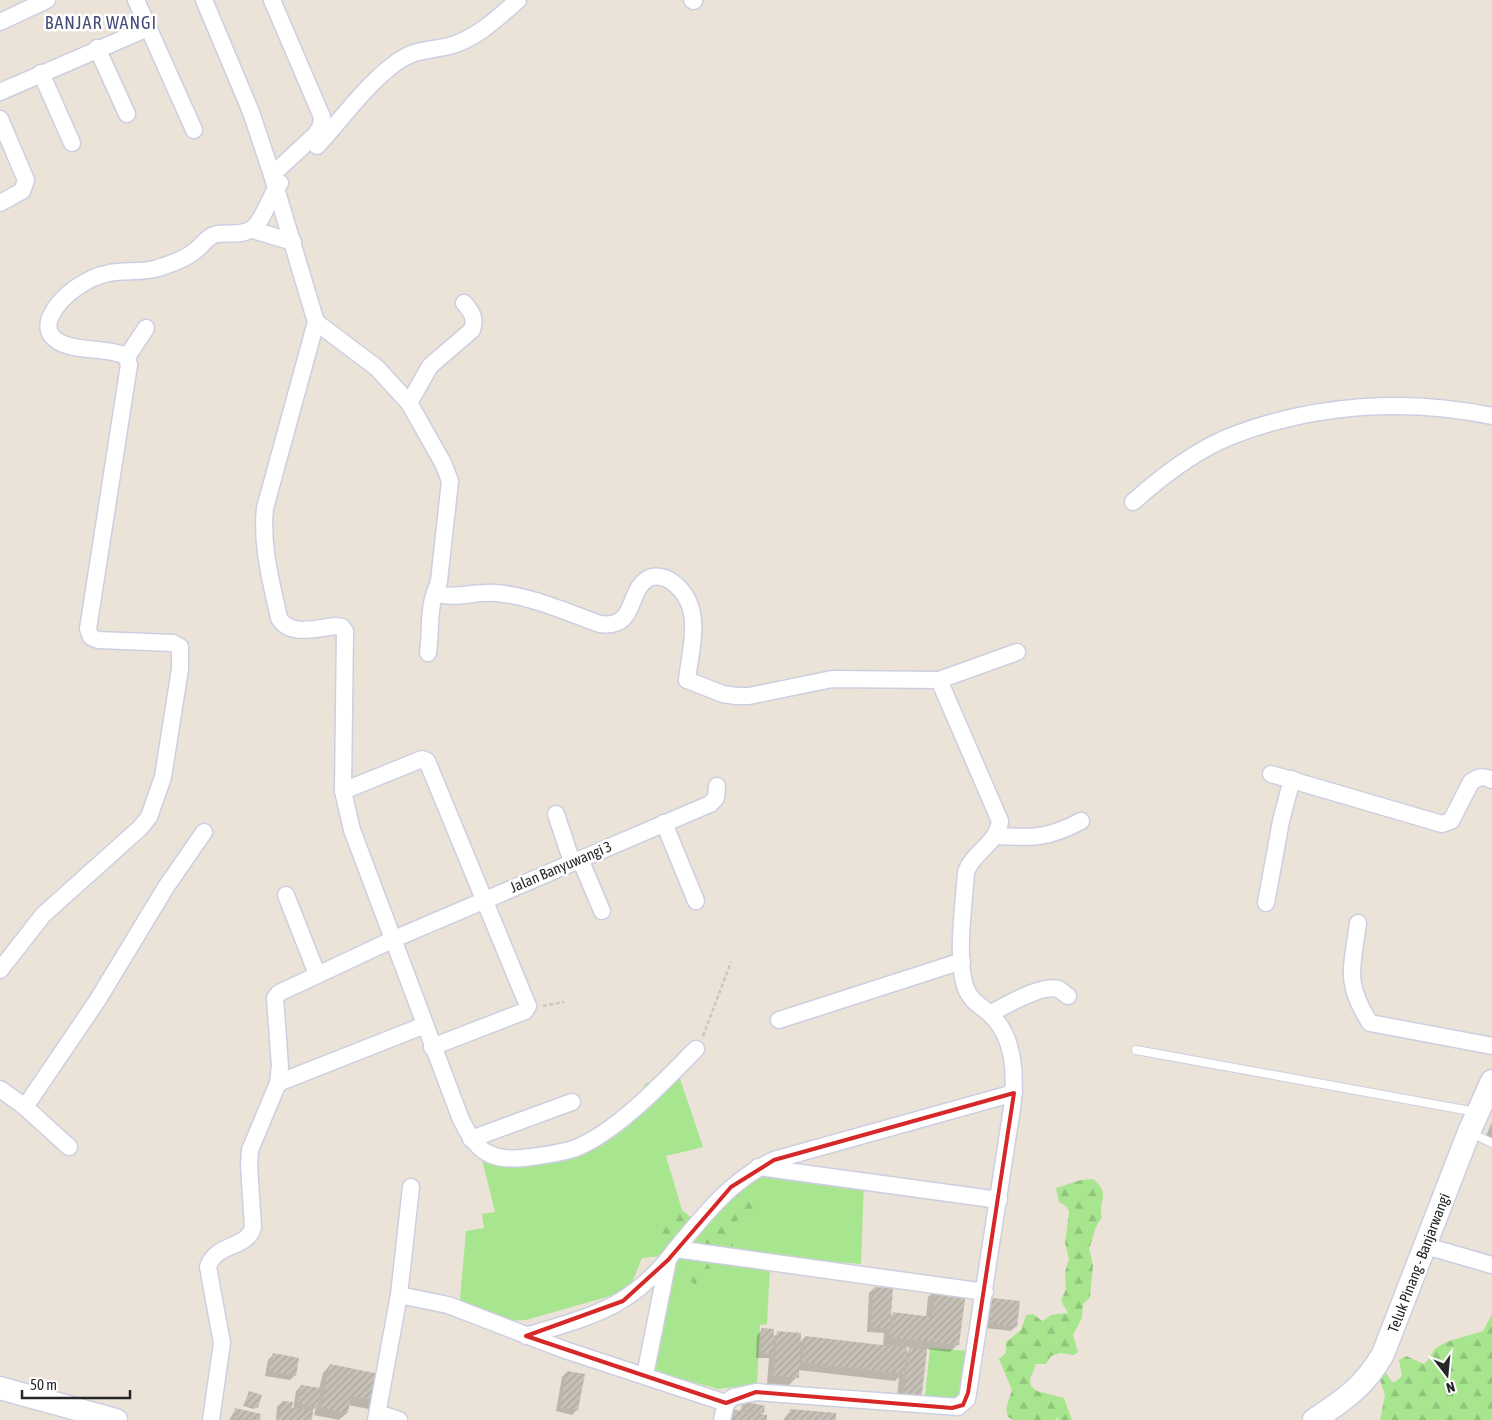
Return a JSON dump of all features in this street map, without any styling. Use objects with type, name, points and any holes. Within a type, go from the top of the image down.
[{"type":"main road","name":"Teluk Pinang - Banjarwangi","points":[[1314,1420],[1358,1390],[1374,1370],[1390,1338],[1473,1123],[1492,1081]]},
{"type":"main road","points":[[0,1388],[72,1413],[116,1420]]},
{"type":"street","points":[[0,22],[46,0]]},
{"type":"street","points":[[136,0],[194,130]]},
{"type":"street","points":[[204,0],[252,112],[316,322],[265,508],[262,532],[272,588],[279,618],[283,624],[291,629],[336,626],[342,627],[345,631],[343,791],[352,830],[394,939],[432,1047],[460,1117],[471,1139],[486,1154],[517,1159],[575,1148],[604,1133],[620,1120],[696,1049]]},
{"type":"street","points":[[253,230],[274,181],[316,134],[321,126],[322,118],[272,0]]},
{"type":"street","points":[[274,181],[386,70],[412,53],[448,47],[464,41],[496,20],[518,0]]},
{"type":"street","points":[[0,92],[97,48],[148,28]]},
{"type":"street","points":[[97,48],[127,114]]},
{"type":"street","points":[[41,73],[72,143]]},
{"type":"street","points":[[0,119],[26,180],[22,191],[0,203]]},
{"type":"street","points":[[127,357],[62,344],[52,336],[48,328],[50,316],[56,305],[81,284],[96,277],[108,273],[156,269],[177,262],[195,251],[206,240],[216,234],[242,234],[253,230],[293,242]]},
{"type":"street","points":[[409,403],[430,366],[472,330],[474,322],[472,312],[464,303]]},
{"type":"street","points":[[316,322],[377,368],[409,403],[443,463],[450,481],[439,581],[431,602],[432,629],[428,654]]},
{"type":"street","points":[[0,970],[43,915],[140,828],[149,817],[163,777],[180,669],[180,647],[173,643],[98,640],[91,637],[88,629],[127,374],[127,357],[146,328]]},
{"type":"street","points":[[1133,502],[1159,479],[1197,454],[1233,435],[1294,416],[1368,406],[1453,408],[1492,416]]},
{"type":"street","points":[[435,593],[445,597],[494,592],[518,596],[600,624],[610,625],[619,622],[628,613],[641,587],[648,578],[656,576],[666,578],[680,588],[691,604],[694,619],[687,680],[736,696],[749,696],[832,679],[939,680],[1017,652]]},
{"type":"street","points":[[722,1420],[726,1403],[733,1397],[756,1392],[958,1407],[967,1399],[985,1292],[1014,1093],[1012,1059],[1008,1042],[1004,1032],[990,1014],[973,1001],[968,994],[962,961],[966,872],[969,863],[996,836],[999,828],[998,813],[939,680]]},
{"type":"street","points":[[343,791],[425,759],[528,1006],[527,1010],[432,1047]]},
{"type":"street","points":[[1271,774],[1442,824],[1451,821],[1472,782],[1477,777],[1484,776],[1492,780]]},
{"type":"street","points":[[1266,903],[1281,821],[1292,779]]},
{"type":"street","name":"Jalan Banyuwangi 3","points":[[278,1083],[280,1066],[275,998],[284,989],[394,939],[710,804],[716,798],[717,786]]},
{"type":"street","points":[[556,814],[576,861],[602,911]]},
{"type":"street","points":[[996,836],[1034,838],[1049,836],[1081,821]]},
{"type":"street","points":[[664,823],[696,901]]},
{"type":"street","points":[[25,1107],[97,1001],[166,887],[204,832]]},
{"type":"street","points":[[286,895],[317,974]]},
{"type":"street","points":[[1358,922],[1352,985],[1359,1005],[1370,1023],[1492,1046]]},
{"type":"street","points":[[779,1020],[962,961]]},
{"type":"street","points":[[990,1014],[1015,1001],[1049,989],[1058,989],[1068,996]]},
{"type":"street","points":[[211,1420],[222,1343],[208,1267],[211,1258],[217,1252],[247,1239],[252,1234],[250,1150],[278,1083],[425,1026]]},
{"type":"street","points":[[0,1089],[25,1107],[69,1147]]},
{"type":"street","points":[[526,1336],[612,1307],[634,1293],[672,1255],[731,1187],[758,1167],[794,1152],[1014,1093]]},
{"type":"street","points":[[471,1139],[572,1102]]},
{"type":"street","points":[[758,1167],[999,1200]]},
{"type":"street","points":[[399,1420],[377,1416],[399,1295],[411,1187]]},
{"type":"street","points":[[1426,1246],[1492,1265]]},
{"type":"street","points":[[672,1255],[985,1292]]},
{"type":"street","points":[[645,1376],[672,1255]]},
{"type":"street","points":[[399,1295],[448,1305],[526,1336],[726,1403]]},
{"type":"lane","points":[[1136,1050],[1473,1123],[1492,1143]]},
{"type":"path","points":[[696,1049],[703,1036],[731,962]]},
{"type":"path","points":[[527,1010],[564,1002]]},
{"type":"highlighted area","points":[[1014,1093],[968,1393],[963,1405],[952,1408],[756,1392],[726,1403],[526,1336],[623,1301],[668,1260],[731,1187],[774,1160]]},
{"type":"green space","points":[[677,1070],[703,1147],[666,1156],[692,1244],[770,1267],[767,1324],[760,1325],[757,1384],[718,1389],[653,1371],[663,1256],[642,1258],[632,1282],[617,1294],[526,1320],[498,1321],[466,1308],[460,1299],[466,1231],[484,1228],[482,1214],[495,1212],[482,1159],[567,1155],[632,1108],[646,1083],[658,1082]]},
{"type":"green space","points":[[753,1166],[864,1180],[861,1264],[728,1252],[725,1228]]},
{"type":"green space","points":[[1093,1179],[1099,1184],[1103,1193],[1102,1218],[1099,1221],[1089,1248],[1093,1265],[1090,1297],[1083,1304],[1082,1318],[1073,1335],[1078,1352],[1074,1355],[1060,1353],[1051,1356],[1046,1364],[1036,1364],[1030,1379],[1031,1386],[1037,1391],[1064,1398],[1072,1420],[1058,1420],[1058,1416],[1056,1420],[1014,1420],[1008,1417],[1006,1408],[1012,1390],[999,1359],[1006,1353],[1006,1342],[1021,1330],[1026,1315],[1033,1314],[1042,1321],[1051,1315],[1068,1313],[1061,1301],[1066,1289],[1065,1272],[1069,1259],[1065,1243],[1069,1212],[1067,1207],[1059,1202],[1056,1188],[1081,1180]]},
{"type":"green space","points":[[743,1187],[746,1198],[754,1208],[752,1213],[740,1214],[733,1229],[727,1231],[733,1245],[732,1264],[715,1269],[699,1269],[696,1285],[689,1280],[684,1271],[686,1267],[696,1262],[696,1257],[670,1245],[664,1239],[662,1226],[676,1209],[683,1211],[697,1222]]},
{"type":"green space","points":[[1492,1314],[1492,1420],[1380,1420],[1385,1395],[1379,1377],[1384,1370],[1392,1382],[1395,1382],[1402,1376],[1399,1360],[1406,1356],[1424,1364],[1436,1348],[1441,1345],[1483,1331]]},
{"type":"green space","points":[[930,1348],[969,1351],[963,1399],[924,1405]]},
{"type":"building","points":[[874,1287],[893,1288],[890,1329],[871,1327]]},
{"type":"building","points":[[936,1288],[966,1292],[959,1345],[890,1337],[893,1312],[932,1317]]},
{"type":"building","points":[[992,1298],[1020,1301],[1017,1327],[989,1323]]},
{"type":"building","points":[[761,1328],[774,1329],[773,1354],[761,1354]]},
{"type":"building","points":[[777,1331],[801,1333],[799,1378],[774,1376]]},
{"type":"building","points":[[805,1336],[907,1348],[904,1374],[802,1362]]},
{"type":"building","points":[[909,1348],[927,1350],[921,1402],[903,1401]]},
{"type":"building","points":[[273,1353],[299,1358],[296,1376],[269,1371]]},
{"type":"building","points":[[330,1364],[384,1375],[378,1401],[351,1396],[348,1413],[321,1408]]},
{"type":"building","points":[[567,1371],[585,1374],[578,1410],[560,1407]]},
{"type":"building","points":[[301,1385],[321,1388],[318,1407],[298,1403]]},
{"type":"building","points":[[249,1391],[262,1395],[258,1408],[245,1404]]},
{"type":"building","points":[[282,1401],[293,1402],[292,1408],[313,1411],[312,1420],[279,1420]]},
{"type":"building","points":[[743,1401],[765,1406],[764,1413],[741,1409]]},
{"type":"building","points":[[235,1408],[261,1414],[260,1420],[233,1418]]},
{"type":"building","points":[[731,1409],[767,1415],[767,1420],[729,1420]]},
{"type":"building","points":[[790,1409],[836,1413],[836,1420],[789,1420]]},
{"type":"district","name":"BANJAR WANGI","points":[[101,23]]}]
